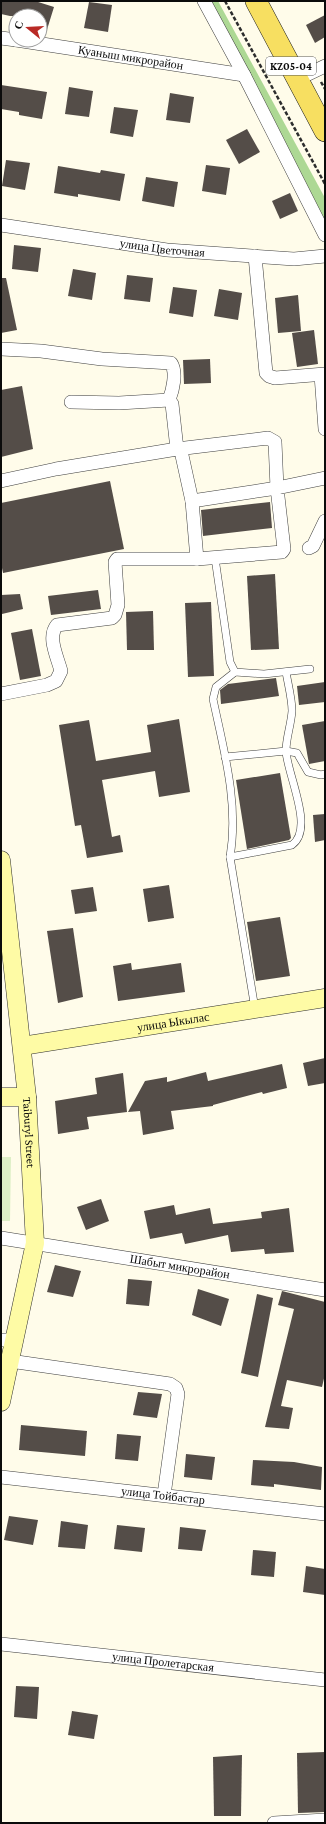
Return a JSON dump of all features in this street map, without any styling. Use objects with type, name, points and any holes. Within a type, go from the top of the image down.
[{"type":"main road","name":"KZ05-04","points":[[256,1],[325,131]]},
{"type":"street","points":[[204,1],[244,75],[325,235]]},
{"type":"street","name":"Куаныш микрорайон","points":[[48,45],[244,75]]},
{"type":"street","points":[[298,79],[325,66]]},
{"type":"street","name":"улица Цветочная","points":[[1,225],[167,250],[294,259],[325,256]]},
{"type":"street","points":[[255,256],[266,373],[275,378],[323,374],[325,429]]},
{"type":"street","points":[[1,349],[41,351],[102,359],[171,363],[173,366],[173,384],[169,400],[172,404],[177,449]]},
{"type":"street","points":[[70,402],[119,403],[169,400]]},
{"type":"street","points":[[1,481],[56,469],[177,449],[268,438],[275,442],[277,488],[284,551],[197,559],[117,559],[114,562],[118,606],[115,615],[112,618],[57,625],[53,630],[52,637],[61,670],[56,681],[1,694]]},
{"type":"street","points":[[177,449],[183,453],[192,501],[197,559]]},
{"type":"street","points":[[192,501],[277,488],[325,478]]},
{"type":"street","points":[[309,548],[313,546],[325,520]]},
{"type":"street","name":"Taiburyl Street","points":[[1,1402],[10,1361],[8,1340],[35,1243],[28,1097],[2,867]]},
{"type":"street","name":"улица Ыкылас","points":[[22,1046],[325,998]]},
{"type":"street","points":[[1,1097],[28,1097]]},
{"type":"street","name":"Шабыт микрорайон","points":[[1,1238],[325,1290]]},
{"type":"street","points":[[10,1361],[170,1384],[176,1388],[178,1394],[164,1495]]},
{"type":"street","name":"улица Тойбастар","points":[[1,1477],[325,1514]]},
{"type":"street","name":"улица Пролетарская","points":[[1,1644],[325,1680]]},
{"type":"street","points":[[274,1823],[325,1820]]},
{"type":"lane","points":[[215,558],[230,662],[235,672]]},
{"type":"lane","points":[[255,1010],[230,857],[233,839],[230,781],[213,699],[216,687],[235,672],[264,674],[310,669]]},
{"type":"lane","points":[[230,857],[292,845],[297,841],[300,833],[301,819],[286,751],[292,710],[286,672]]},
{"type":"lane","points":[[225,756],[286,751],[297,753],[308,772],[321,775],[325,774]]},
{"type":"path","points":[[225,1],[325,184]]},
{"type":"path","points":[[321,82],[325,89]]},
{"type":"green space","points":[[204,1],[218,1],[325,198],[325,235]]},
{"type":"green space","points":[[1,1157],[11,1157],[10,1221],[1,1221]]},
{"type":"building","points":[[1,1],[35,1],[54,7],[48,26],[48,8],[8,8],[8,16],[1,14]]},
{"type":"building","points":[[89,2],[112,5],[108,32],[84,28]]},
{"type":"building","points":[[325,15],[325,37],[315,43],[306,25]]},
{"type":"building","points":[[1,85],[47,92],[42,119],[19,115],[19,112],[1,109]]},
{"type":"building","points":[[69,87],[93,91],[89,117],[65,114]]},
{"type":"building","points":[[170,93],[194,97],[190,123],[166,120]]},
{"type":"building","points":[[114,107],[138,110],[133,137],[110,133]]},
{"type":"building","points":[[247,129],[260,152],[239,164],[226,140]]},
{"type":"building","points":[[6,160],[30,163],[25,190],[2,186]]},
{"type":"building","points":[[206,165],[230,168],[226,195],[202,191]]},
{"type":"building","points":[[58,166],[100,173],[101,170],[125,174],[120,201],[78,194],[78,197],[54,193]]},
{"type":"building","points":[[146,177],[178,182],[174,207],[142,201]]},
{"type":"building","points":[[290,193],[298,211],[280,219],[272,201]]},
{"type":"building","points":[[14,245],[41,248],[38,272],[12,269]]},
{"type":"building","points":[[73,269],[96,273],[92,300],[68,296]]},
{"type":"building","points":[[127,275],[153,278],[150,302],[124,299]]},
{"type":"building","points":[[1,278],[6,278],[17,330],[1,333]]},
{"type":"building","points":[[173,287],[197,290],[193,317],[169,313]]},
{"type":"building","points":[[219,289],[242,293],[238,320],[214,316]]},
{"type":"building","points":[[298,295],[301,331],[278,333],[275,298]]},
{"type":"building","points":[[314,330],[318,364],[297,367],[292,333]]},
{"type":"building","points":[[210,359],[211,383],[184,384],[183,360]]},
{"type":"building","points":[[22,386],[33,449],[1,457],[1,390]]},
{"type":"building","points":[[110,481],[124,549],[3,573],[1,563],[1,503]]},
{"type":"building","points":[[270,502],[272,528],[203,536],[201,510]]},
{"type":"building","points":[[275,574],[279,649],[251,650],[247,576]]},
{"type":"building","points":[[98,590],[101,609],[51,615],[48,596]]},
{"type":"building","points":[[20,594],[23,609],[2,614],[1,595]]},
{"type":"building","points":[[211,602],[214,676],[188,677],[185,603]]},
{"type":"building","points":[[153,611],[154,650],[127,650],[126,612]]},
{"type":"building","points":[[32,629],[41,676],[20,680],[11,633]]},
{"type":"building","points":[[276,678],[279,696],[221,704],[220,690],[228,684]]},
{"type":"building","points":[[325,682],[325,702],[299,705],[297,686]]},
{"type":"building","points":[[179,719],[190,792],[159,797],[155,771],[102,780],[112,837],[120,835],[123,852],[87,858],[81,825],[75,826],[59,725],[89,720],[96,761],[151,752],[147,725]]},
{"type":"building","points":[[325,721],[325,761],[309,764],[302,725]]},
{"type":"building","points":[[280,773],[291,838],[289,840],[247,849],[236,780]]},
{"type":"building","points":[[325,814],[325,840],[315,842],[313,815]]},
{"type":"building","points":[[169,885],[174,918],[148,922],[143,889]]},
{"type":"building","points":[[93,887],[97,911],[75,914],[71,890]]},
{"type":"building","points":[[280,917],[290,976],[256,981],[247,922]]},
{"type":"building","points":[[73,928],[83,997],[58,1003],[47,931]]},
{"type":"building","points":[[131,963],[132,970],[181,963],[185,992],[118,1001],[113,966]]},
{"type":"building","points":[[325,1058],[325,1083],[308,1086],[303,1063]]},
{"type":"building","points":[[282,1064],[287,1088],[263,1094],[262,1092],[213,1106],[171,1111],[174,1129],[143,1135],[140,1111],[128,1112],[145,1081],[167,1077],[167,1082],[206,1072],[208,1081]]},
{"type":"building","points":[[123,1073],[127,1112],[87,1117],[89,1129],[58,1134],[55,1101],[97,1094],[95,1078]]},
{"type":"building","points":[[101,1199],[109,1221],[86,1230],[77,1207]]},
{"type":"building","points":[[174,1205],[176,1215],[210,1208],[213,1224],[262,1218],[261,1212],[289,1208],[294,1252],[265,1254],[264,1249],[231,1252],[228,1235],[185,1244],[182,1233],[150,1239],[144,1211]]},
{"type":"building","points":[[55,1265],[81,1271],[73,1297],[47,1292]]},
{"type":"building","points":[[128,1279],[152,1281],[149,1306],[126,1304]]},
{"type":"building","points":[[198,1289],[229,1299],[221,1326],[192,1315]]},
{"type":"building","points":[[282,1291],[325,1302],[325,1374],[322,1387],[287,1380],[281,1406],[293,1408],[289,1429],[265,1427],[294,1309],[278,1305]]},
{"type":"building","points":[[257,1294],[273,1298],[258,1377],[241,1373]]},
{"type":"building","points":[[138,1392],[162,1394],[157,1418],[133,1415]]},
{"type":"building","points":[[21,1425],[87,1431],[85,1456],[19,1450]]},
{"type":"building","points":[[117,1434],[141,1436],[138,1461],[115,1459]]},
{"type":"building","points":[[186,1454],[215,1457],[212,1480],[184,1477]]},
{"type":"building","points":[[253,1460],[294,1462],[322,1467],[321,1490],[274,1484],[274,1487],[251,1485]]},
{"type":"building","points":[[9,1516],[38,1520],[33,1545],[4,1540]]},
{"type":"building","points":[[61,1521],[88,1525],[85,1549],[58,1547]]},
{"type":"building","points":[[117,1525],[145,1528],[142,1552],[114,1549]]},
{"type":"building","points":[[180,1527],[206,1530],[202,1551],[178,1549]]},
{"type":"building","points":[[253,1550],[276,1552],[274,1577],[251,1575]]},
{"type":"building","points":[[306,1566],[325,1569],[325,1595],[303,1592]]},
{"type":"building","points":[[16,1686],[39,1687],[37,1719],[14,1717]]},
{"type":"building","points":[[72,1711],[98,1715],[94,1739],[68,1735]]},
{"type":"building","points":[[325,1752],[325,1812],[298,1813],[297,1753]]},
{"type":"building","points":[[242,1755],[241,1816],[214,1816],[213,1757]]}]
